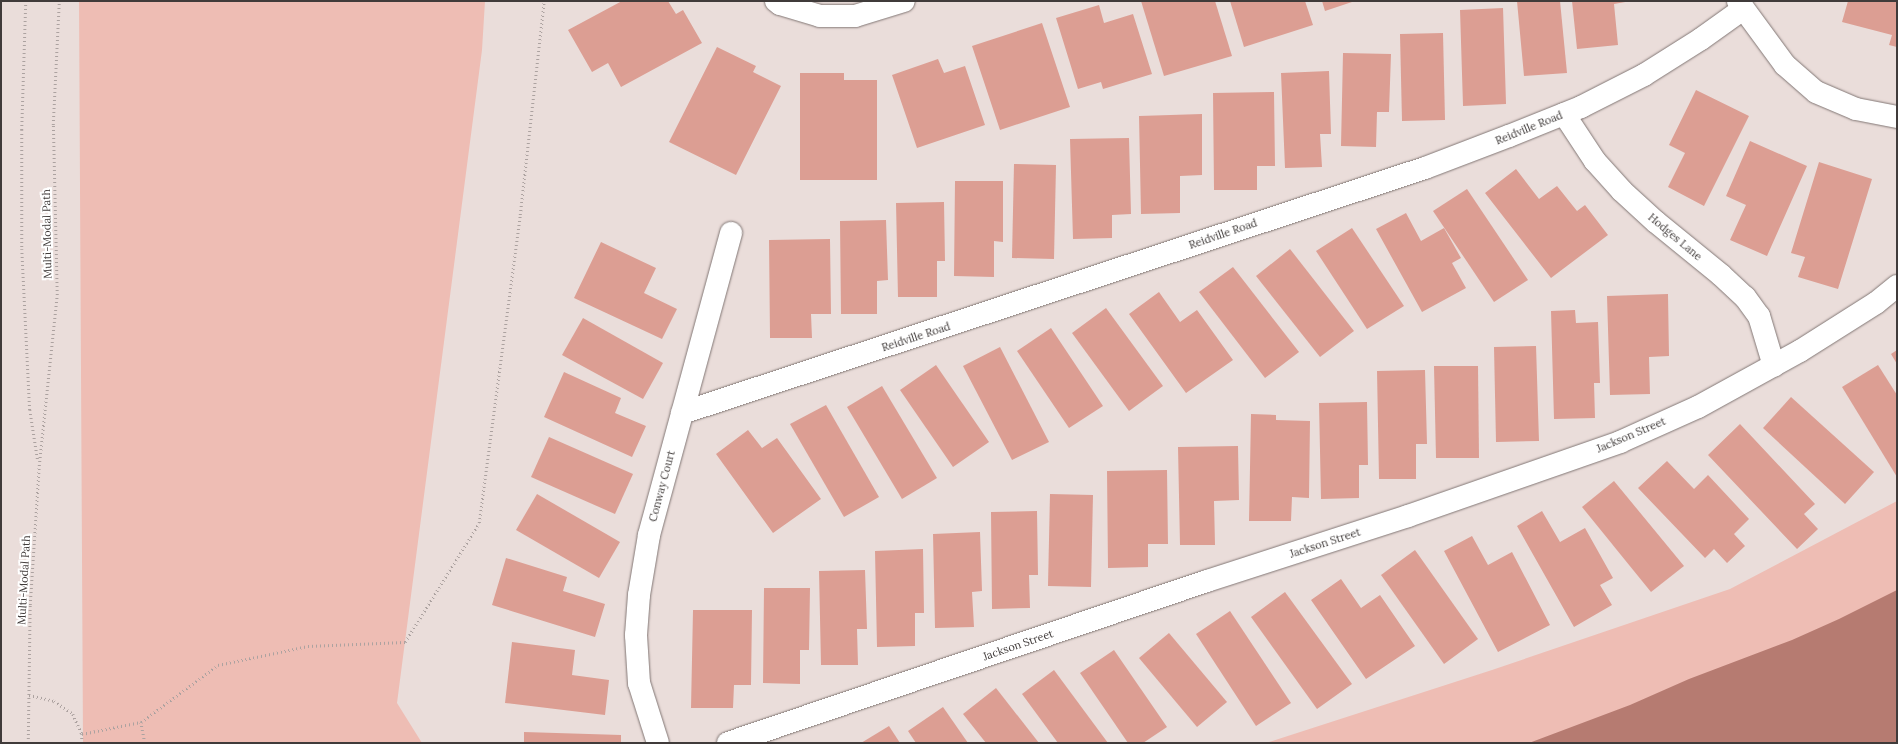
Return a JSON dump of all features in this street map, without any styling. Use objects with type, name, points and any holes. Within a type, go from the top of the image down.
[{"type":"street","points":[[776,1],[780,4],[820,16],[855,16],[904,1]]},
{"type":"street","points":[[1741,5],[1785,65],[1816,92],[1856,109],[1897,116]]},
{"type":"street","name":"Reidville Road","points":[[682,413],[1425,168],[1564,114],[1644,75],[1701,39],[1741,5]]},
{"type":"street","name":"Hodges Lane","points":[[1564,114],[1596,161],[1622,191],[1656,222],[1721,275],[1745,297],[1759,316],[1774,366]]},
{"type":"street","name":"Conway Court","points":[[658,743],[639,683],[636,635],[638,602],[649,535],[730,233]]},
{"type":"street","name":"Jackson Street","points":[[728,743],[1540,471],[1620,442],[1684,413],[1774,366],[1876,303],[1897,286]]},
{"type":"path","name":"Multi-Modal Path","points":[[26,1],[22,130],[22,249],[30,410],[39,466]]},
{"type":"path","name":"Multi-Modal Path","points":[[28,743],[30,605],[39,466],[56,296],[53,125],[59,1]]},
{"type":"path","points":[[82,734],[141,722],[218,665],[308,646],[404,642],[479,523],[520,215],[544,1]]},
{"type":"path","points":[[28,695],[54,701],[73,714],[82,734],[82,743]]},
{"type":"path","points":[[141,722],[145,743]]},
{"type":"shaded area","points":[[79,1],[485,1],[482,50],[397,703],[422,743],[83,743]]},
{"type":"shaded area","points":[[1897,501],[1897,743],[1266,743],[1492,670],[1730,589]]},
{"type":"shaded area","points":[[1897,590],[1897,743],[1529,743],[1630,705],[1689,679],[1792,640],[1839,619]]},
{"type":"building","points":[[622,1],[668,1],[676,14],[683,10],[702,43],[621,87],[608,63],[592,72],[568,30]]},
{"type":"building","points":[[1141,1],[1215,1],[1232,56],[1164,76]]},
{"type":"building","points":[[1230,1],[1305,1],[1313,25],[1244,47]]},
{"type":"building","points":[[1322,1],[1355,1],[1325,11]]},
{"type":"building","points":[[1517,1],[1560,1],[1567,73],[1524,76]]},
{"type":"building","points":[[1572,1],[1631,1],[1614,4],[1618,45],[1577,49]]},
{"type":"building","points":[[1848,1],[1897,1],[1897,47],[1889,45],[1892,35],[1842,22]]},
{"type":"building","points":[[1099,5],[1104,23],[1133,14],[1152,74],[1103,89],[1101,82],[1078,89],[1056,18]]},
{"type":"building","points":[[1503,8],[1506,104],[1463,106],[1460,10]]},
{"type":"building","points":[[1042,23],[1070,107],[1000,130],[972,46]]},
{"type":"building","points":[[1443,33],[1445,120],[1402,121],[1400,34]]},
{"type":"building","points":[[717,47],[756,66],[753,72],[781,86],[736,175],[669,142]]},
{"type":"building","points":[[1343,53],[1391,54],[1389,112],[1377,112],[1376,147],[1341,146]]},
{"type":"building","points":[[938,59],[944,73],[965,66],[985,125],[917,148],[892,75]]},
{"type":"building","points":[[1329,71],[1331,134],[1320,134],[1322,167],[1285,168],[1281,73]]},
{"type":"building","points":[[800,73],[844,73],[844,80],[877,80],[877,180],[800,180]]},
{"type":"building","points":[[1696,90],[1749,116],[1704,206],[1668,187],[1685,153],[1669,145]]},
{"type":"building","points":[[1274,92],[1275,166],[1257,166],[1257,190],[1214,190],[1213,93]]},
{"type":"building","points":[[1202,114],[1202,175],[1180,176],[1180,213],[1141,214],[1139,116]]},
{"type":"building","points":[[1129,138],[1131,214],[1112,215],[1112,238],[1073,239],[1070,139]]},
{"type":"building","points":[[1750,141],[1807,166],[1767,256],[1730,240],[1746,205],[1726,196]]},
{"type":"building","points":[[1819,162],[1872,179],[1838,289],[1798,277],[1805,257],[1791,253]]},
{"type":"building","points":[[1014,164],[1056,165],[1054,259],[1012,258]]},
{"type":"building","points":[[1516,169],[1539,199],[1557,186],[1577,211],[1585,205],[1608,235],[1551,278],[1485,193]]},
{"type":"building","points":[[955,181],[1003,181],[1003,242],[994,241],[994,277],[954,276]]},
{"type":"building","points":[[1467,189],[1528,280],[1494,302],[1433,211]]},
{"type":"building","points":[[944,202],[945,261],[937,261],[937,297],[898,297],[896,203]]},
{"type":"building","points":[[1406,213],[1421,241],[1444,228],[1461,258],[1452,263],[1466,288],[1422,312],[1376,229]]},
{"type":"building","points":[[886,220],[888,280],[877,281],[877,314],[841,314],[840,221]]},
{"type":"building","points":[[1352,228],[1404,306],[1367,329],[1316,251]]},
{"type":"building","points":[[830,239],[831,314],[811,314],[812,338],[770,338],[769,240]]},
{"type":"building","points":[[601,242],[656,268],[644,293],[677,309],[662,339],[574,298]]},
{"type":"building","points":[[1290,249],[1354,331],[1320,357],[1256,276]]},
{"type":"building","points":[[1233,267],[1299,352],[1265,378],[1199,292]]},
{"type":"building","points":[[1159,292],[1180,322],[1197,310],[1233,360],[1186,393],[1129,314]]},
{"type":"building","points":[[1668,294],[1669,356],[1649,357],[1650,394],[1610,395],[1607,296]]},
{"type":"building","points":[[1106,308],[1163,386],[1129,411],[1072,333]]},
{"type":"building","points":[[1575,310],[1576,323],[1598,322],[1600,383],[1594,383],[1595,418],[1554,419],[1551,311]]},
{"type":"building","points":[[583,318],[663,363],[643,399],[562,355]]},
{"type":"building","points":[[1051,328],[1103,406],[1069,428],[1017,351]]},
{"type":"building","points":[[1536,346],[1539,441],[1496,442],[1494,347]]},
{"type":"building","points":[[1000,347],[1049,442],[1012,460],[963,366]]},
{"type":"building","points":[[1897,350],[1897,364],[1891,354]]},
{"type":"building","points":[[936,365],[989,442],[953,467],[900,390]]},
{"type":"building","points":[[1878,365],[1897,395],[1897,477],[1842,387]]},
{"type":"building","points":[[1434,366],[1478,366],[1479,458],[1436,458]]},
{"type":"building","points":[[1425,370],[1427,444],[1416,444],[1416,479],[1379,479],[1377,371]]},
{"type":"building","points":[[564,372],[621,398],[615,413],[646,426],[632,457],[544,417]]},
{"type":"building","points":[[882,386],[937,478],[902,499],[847,407]]},
{"type":"building","points":[[1791,397],[1874,472],[1845,504],[1763,428]]},
{"type":"building","points":[[1367,402],[1368,465],[1359,465],[1359,498],[1321,499],[1319,403]]},
{"type":"building","points":[[826,405],[879,497],[844,517],[790,424]]},
{"type":"building","points":[[1251,414],[1276,415],[1276,420],[1310,421],[1309,498],[1292,497],[1291,521],[1249,521]]},
{"type":"building","points":[[1740,424],[1815,504],[1804,514],[1818,529],[1797,549],[1708,455]]},
{"type":"building","points":[[748,430],[762,448],[777,438],[821,499],[773,533],[716,454]]},
{"type":"building","points":[[549,437],[633,474],[615,514],[531,477]]},
{"type":"building","points":[[1238,446],[1239,500],[1214,501],[1215,545],[1180,545],[1178,447]]},
{"type":"building","points":[[1667,461],[1694,489],[1708,475],[1749,519],[1734,534],[1745,546],[1727,563],[1714,549],[1705,558],[1638,488]]},
{"type":"building","points":[[1167,470],[1168,544],[1148,544],[1148,567],[1108,568],[1107,471]]},
{"type":"building","points":[[1614,481],[1684,566],[1651,592],[1582,507]]},
{"type":"building","points":[[537,494],[620,542],[599,578],[516,530]]},
{"type":"building","points":[[1050,494],[1093,495],[1091,587],[1048,586]]},
{"type":"building","points":[[1037,511],[1038,575],[1029,575],[1030,608],[992,609],[991,512]]},
{"type":"building","points":[[1542,511],[1560,542],[1585,528],[1613,578],[1600,585],[1612,605],[1574,627],[1517,526]]},
{"type":"building","points":[[980,532],[982,591],[972,592],[974,627],[935,628],[933,534]]},
{"type":"building","points":[[1472,536],[1488,565],[1512,552],[1550,625],[1498,652],[1444,551]]},
{"type":"building","points":[[923,549],[924,613],[915,613],[915,646],[877,647],[875,551]]},
{"type":"building","points":[[1415,550],[1478,639],[1444,664],[1381,575]]},
{"type":"building","points":[[506,558],[567,577],[563,591],[605,604],[595,637],[492,605]]},
{"type":"building","points":[[865,570],[867,629],[857,629],[858,665],[821,665],[819,571]]},
{"type":"building","points":[[1341,579],[1361,608],[1380,595],[1415,646],[1366,679],[1311,600]]},
{"type":"building","points":[[764,588],[810,588],[809,650],[800,650],[800,684],[763,683]]},
{"type":"building","points":[[1285,592],[1352,684],[1317,709],[1251,617]]},
{"type":"building","points":[[693,610],[752,610],[751,685],[734,685],[733,708],[691,708]]},
{"type":"building","points":[[1230,611],[1291,703],[1256,726],[1196,634]]},
{"type":"building","points":[[1169,633],[1227,702],[1197,727],[1139,658]]},
{"type":"building","points":[[512,642],[575,650],[572,675],[609,680],[605,715],[505,703]]},
{"type":"building","points":[[1114,650],[1167,727],[1143,743],[1128,743],[1080,673]]},
{"type":"building","points":[[1054,670],[1108,743],[1058,743],[1022,694]]},
{"type":"building","points":[[996,688],[1039,743],[986,743],[963,714]]},
{"type":"building","points":[[943,707],[968,743],[916,743],[908,731]]},
{"type":"building","points":[[889,726],[900,743],[861,743]]},
{"type":"building","points":[[524,732],[621,735],[621,743],[524,743]]}]
